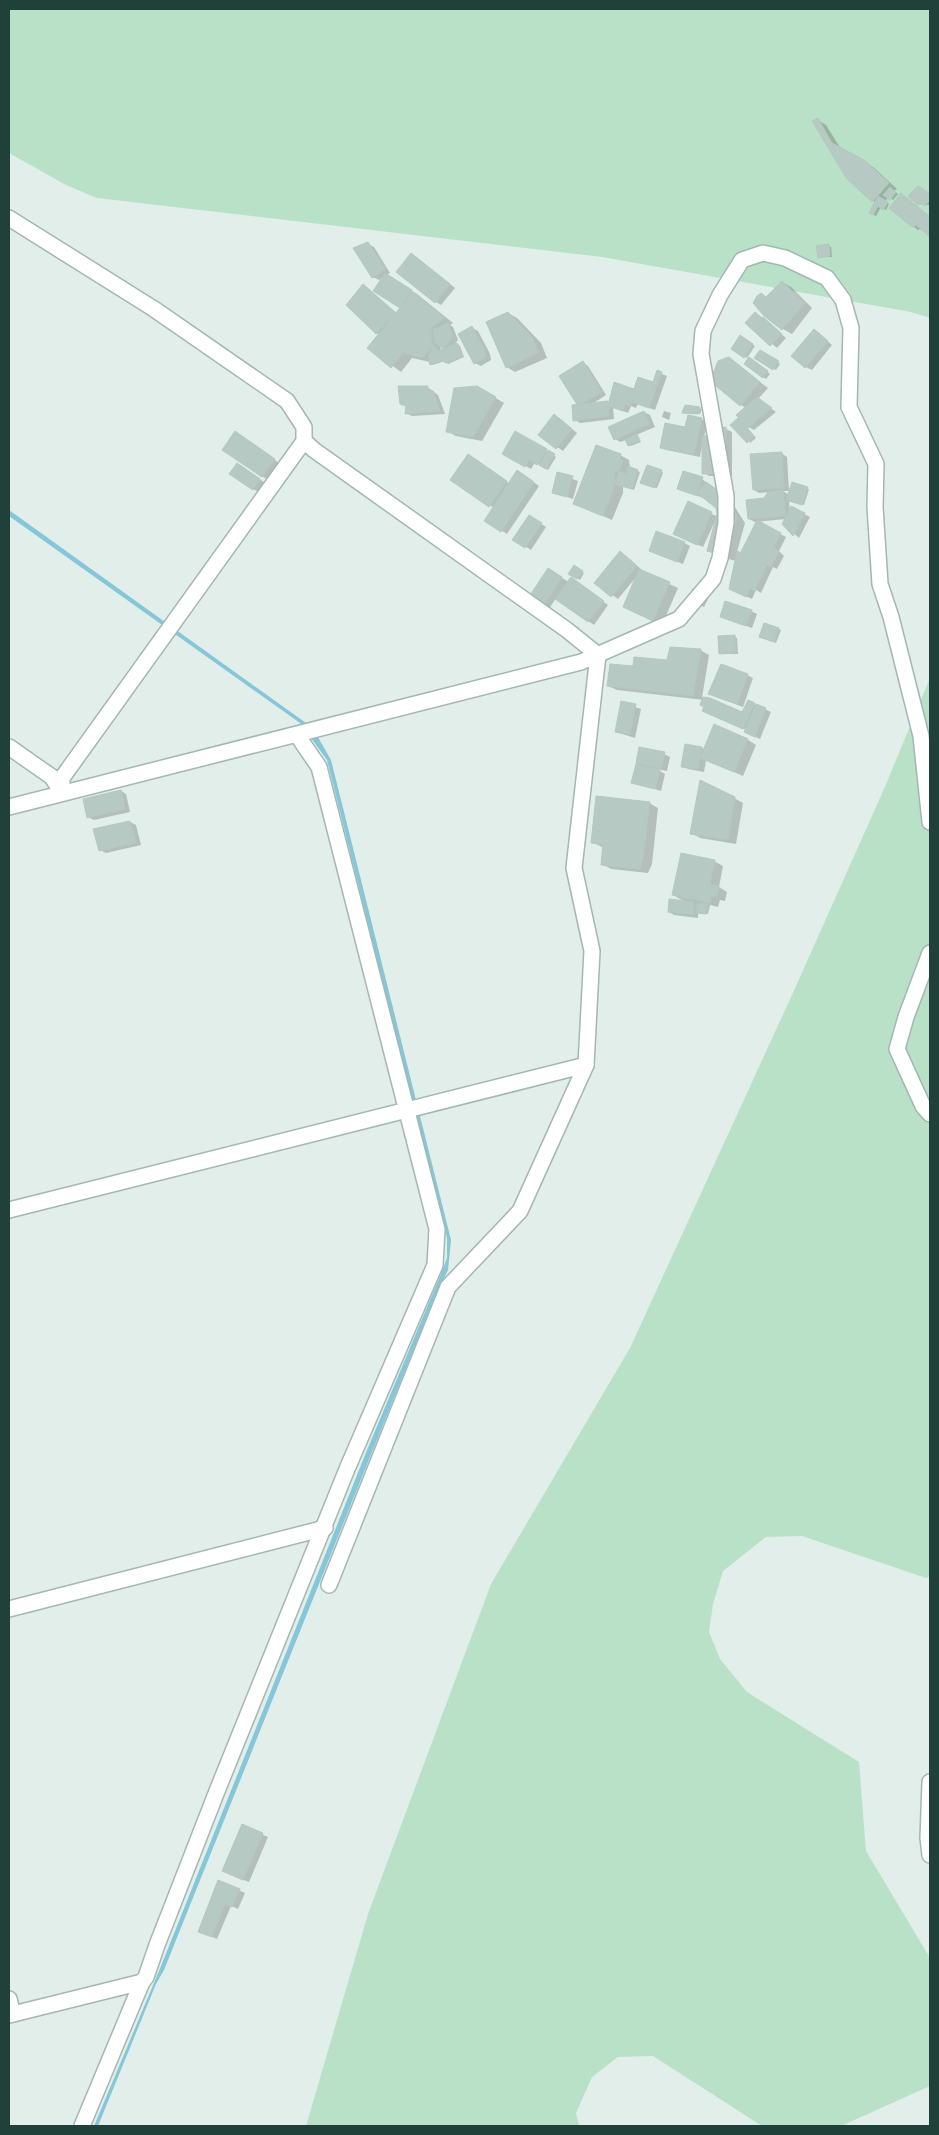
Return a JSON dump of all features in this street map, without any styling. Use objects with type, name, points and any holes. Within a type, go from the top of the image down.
[{"type":"street","points":[[9,218],[154,309],[287,402],[304,427],[304,441],[62,778],[62,793]]},
{"type":"street","points":[[9,807],[581,662],[679,619],[714,579],[726,523],[726,496],[701,354],[703,331],[720,295],[742,260],[763,253],[785,258],[826,278],[843,300],[851,328],[849,407],[876,464],[875,507],[880,584],[891,617],[921,736],[930,822]]},
{"type":"street","points":[[304,441],[567,630],[598,655]]},
{"type":"street","points":[[329,1585],[448,1287],[520,1211],[574,1087],[586,1066],[592,951],[574,868],[598,655]]},
{"type":"street","points":[[82,2126],[142,1982],[146,1977],[214,1800],[348,1469],[435,1265],[437,1229],[319,767],[297,735]]},
{"type":"street","points":[[9,748],[52,777],[62,793]]},
{"type":"street","points":[[930,953],[906,1017],[897,1049],[923,1106],[930,1114]]},
{"type":"street","points":[[9,1210],[586,1066]]},
{"type":"street","points":[[9,1609],[325,1528]]},
{"type":"street","points":[[930,1782],[928,1838],[930,1855]]},
{"type":"street","points":[[9,1999],[11,2015],[142,1982]]},
{"type":"green space","points":[[9,9],[930,9],[930,318],[911,312],[602,257],[97,198],[66,185],[9,153]]},
{"type":"green space","points":[[930,678],[930,1576],[926,1578],[802,1536],[766,1537],[723,1571],[713,1604],[709,1632],[720,1659],[747,1692],[859,1762],[866,1851],[930,1958],[930,2086],[841,2126],[762,2126],[653,2056],[618,2057],[592,2077],[576,2113],[579,2126],[306,2126],[368,1914],[491,1584],[630,1348],[792,995],[884,789]]},
{"type":"water","points":[[9,510],[306,723],[319,739],[331,760],[451,1240],[448,1270],[435,1297],[372,1452],[164,1970],[156,1984],[98,2126],[94,2126],[159,1971],[367,1450],[441,1274],[447,1258],[447,1238],[327,760],[300,723],[9,516]]},
{"type":"building","points":[[818,118],[832,143],[864,160],[889,183],[872,202],[847,179],[812,121]]},
{"type":"building","points":[[918,186],[930,194],[930,200],[925,206],[921,203],[918,205],[908,196]]},
{"type":"building","points":[[890,187],[896,192],[890,200],[883,195]]},
{"type":"building","points":[[901,193],[930,217],[930,237],[916,225],[912,227],[889,208]]},
{"type":"building","points":[[878,196],[888,202],[883,210],[878,206],[873,215],[869,213]]},
{"type":"building","points":[[368,242],[386,269],[372,278],[353,248]]},
{"type":"building","points":[[829,244],[830,256],[818,258],[816,246]]},
{"type":"building","points":[[411,253],[450,284],[435,303],[396,272]]},
{"type":"building","points":[[385,273],[412,290],[400,308],[373,291]]},
{"type":"building","points":[[782,281],[805,303],[782,330],[764,316],[753,303],[757,296],[761,293],[766,297]]},
{"type":"building","points":[[363,284],[396,313],[376,334],[346,305]]},
{"type":"building","points":[[413,292],[445,318],[431,328],[432,344],[434,346],[422,358],[403,353],[391,368],[367,348]]},
{"type":"building","points":[[508,312],[532,337],[539,353],[506,368],[486,322]]},
{"type":"building","points":[[755,312],[782,334],[770,346],[745,323]]},
{"type":"building","points":[[448,323],[453,336],[443,349],[434,342],[433,329]]},
{"type":"building","points":[[472,326],[485,350],[485,358],[474,364],[458,334]]},
{"type":"building","points":[[814,329],[828,341],[805,368],[791,356]]},
{"type":"building","points":[[740,335],[753,344],[744,358],[731,349]]},
{"type":"building","points":[[457,343],[463,356],[445,363],[439,351]]},
{"type":"building","points":[[434,346],[444,360],[430,365],[428,356]]},
{"type":"building","points":[[760,350],[779,361],[773,370],[754,358]]},
{"type":"building","points":[[729,357],[760,382],[740,406],[710,381],[718,361]]},
{"type":"building","points":[[749,357],[768,371],[763,378],[744,364]]},
{"type":"building","points":[[583,361],[602,392],[578,406],[559,376]]},
{"type":"building","points":[[657,370],[662,372],[649,408],[632,402],[630,406],[625,404],[623,411],[608,406],[614,382],[634,389],[638,377],[653,382]]},
{"type":"building","points":[[398,386],[428,386],[427,390],[433,391],[440,411],[405,414],[406,406],[400,404]]},
{"type":"building","points":[[477,386],[496,397],[473,437],[446,432],[454,388]]},
{"type":"building","points":[[757,397],[772,408],[748,428],[736,415]]},
{"type":"building","points":[[608,401],[609,416],[573,421],[572,405]]},
{"type":"building","points":[[685,405],[700,407],[698,414],[682,413]]},
{"type":"building","points":[[644,411],[650,424],[614,440],[608,427]]},
{"type":"building","points":[[554,414],[572,429],[556,449],[538,435]]},
{"type":"building","points":[[688,415],[702,418],[694,455],[660,448],[665,423],[685,427]]},
{"type":"building","points":[[738,418],[754,436],[747,443],[730,425]]},
{"type":"building","points":[[726,427],[726,474],[702,474],[702,437],[714,433],[717,428]]},
{"type":"building","points":[[235,431],[275,459],[262,477],[222,450]]},
{"type":"building","points":[[515,431],[547,449],[537,465],[529,460],[525,467],[502,454]]},
{"type":"building","points":[[637,434],[640,441],[628,446],[625,439]]},
{"type":"building","points":[[596,445],[621,454],[620,459],[623,461],[619,471],[615,471],[614,488],[603,516],[573,504]]},
{"type":"building","points":[[548,450],[555,454],[546,469],[539,465]]},
{"type":"building","points":[[782,452],[784,488],[753,490],[750,454]]},
{"type":"building","points":[[468,454],[507,481],[489,507],[450,480]]},
{"type":"building","points":[[237,463],[260,479],[253,490],[229,474]]},
{"type":"building","points":[[647,465],[662,470],[655,488],[640,483]]},
{"type":"building","points":[[628,466],[638,470],[632,489],[614,484],[619,471],[626,474]]},
{"type":"building","points":[[517,470],[534,482],[501,532],[484,521]]},
{"type":"building","points":[[683,471],[703,477],[697,493],[698,496],[677,489]]},
{"type":"building","points":[[557,472],[573,476],[567,497],[552,493]]},
{"type":"building","points":[[706,482],[723,494],[737,517],[726,556],[707,551],[717,514],[716,508],[697,493]]},
{"type":"building","points":[[792,482],[808,487],[802,505],[786,500]]},
{"type":"building","points":[[783,490],[786,516],[748,519],[746,500],[764,498],[768,492]]},
{"type":"building","points":[[688,501],[712,512],[697,545],[673,534]]},
{"type":"building","points":[[791,506],[805,513],[793,536],[782,524]]},
{"type":"building","points":[[529,515],[542,523],[525,548],[512,540]]},
{"type":"building","points":[[757,520],[781,533],[774,547],[779,552],[771,567],[741,552]]},
{"type":"building","points":[[656,531],[685,542],[677,562],[649,551]]},
{"type":"building","points":[[620,551],[637,566],[611,597],[594,583]]},
{"type":"building","points":[[737,551],[767,565],[755,591],[750,588],[746,597],[729,589]]},
{"type":"building","points":[[574,565],[583,571],[577,579],[568,574]]},
{"type":"building","points":[[548,568],[562,577],[543,607],[529,597]]},
{"type":"building","points":[[639,569],[670,582],[653,621],[623,607]]},
{"type":"building","points":[[571,577],[604,601],[588,622],[555,599]]},
{"type":"building","points":[[725,601],[752,610],[746,626],[720,617]]},
{"type":"building","points":[[764,623],[779,628],[774,642],[759,637]]},
{"type":"building","points":[[735,635],[736,653],[719,654],[718,636]]},
{"type":"building","points":[[670,647],[701,649],[693,696],[607,686],[610,664],[633,666],[634,657],[667,660]]},
{"type":"building","points":[[721,664],[748,674],[737,704],[708,694]]},
{"type":"building","points":[[703,697],[710,698],[742,712],[748,700],[755,703],[743,729],[702,711],[704,707],[700,705]]},
{"type":"building","points":[[621,701],[636,704],[630,735],[615,732]]},
{"type":"building","points":[[756,704],[766,708],[755,737],[744,732]]},
{"type":"building","points":[[714,724],[748,739],[734,772],[700,758]]},
{"type":"building","points":[[685,744],[702,747],[698,769],[681,767]]},
{"type":"building","points":[[639,747],[665,752],[661,769],[636,763]]},
{"type":"building","points":[[636,764],[660,770],[655,789],[631,783]]},
{"type":"building","points":[[700,780],[735,797],[728,840],[690,834]]},
{"type":"building","points":[[121,790],[125,809],[87,818],[83,799]]},
{"type":"building","points":[[596,796],[650,802],[640,869],[601,865],[603,844],[591,843]]},
{"type":"building","points":[[130,821],[136,843],[99,851],[93,829]]},
{"type":"building","points":[[681,853],[715,860],[710,884],[719,886],[717,897],[711,896],[710,903],[672,895]]},
{"type":"building","points":[[669,899],[694,902],[693,915],[668,912]]},
{"type":"building","points":[[697,903],[708,904],[706,914],[696,913]]},
{"type":"building","points":[[242,1824],[263,1833],[243,1880],[222,1871]]},
{"type":"building","points":[[218,1880],[240,1889],[232,1907],[225,1904],[212,1937],[198,1932]]}]
